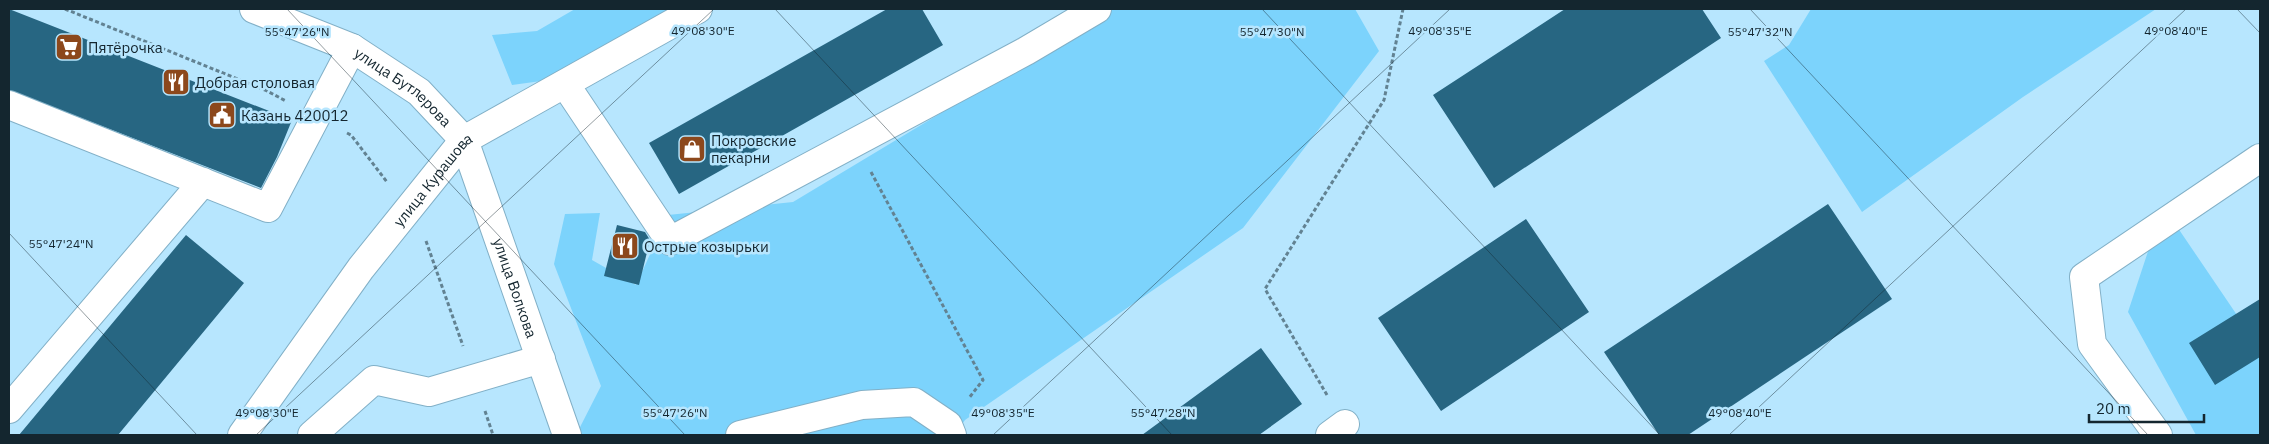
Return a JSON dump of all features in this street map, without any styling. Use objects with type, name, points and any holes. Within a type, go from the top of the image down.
[{"type":"main road","name":"улица Бутлерова","points":[[254,9],[352,48],[419,92],[464,140]]},
{"type":"main road","name":"улица Курашова","points":[[242,435],[361,268],[464,140],[698,9]]},
{"type":"main road","points":[[565,84],[670,240],[1026,51],[1097,9]]},
{"type":"main road","points":[[9,105],[268,208],[352,48]]},
{"type":"main road","name":"улица Волкова","points":[[464,140],[567,435]]},
{"type":"main road","points":[[2158,435],[2092,344],[2084,277],[2260,158]]},
{"type":"main road","points":[[9,409],[203,182]]},
{"type":"main road","points":[[312,435],[374,380],[429,392],[540,359]]},
{"type":"main road","points":[[740,435],[862,405],[914,402],[950,430]]},
{"type":"path","points":[[1337,430],[1265,289],[1384,100],[1403,9]]},
{"type":"path","points":[[855,143],[983,380],[950,430]]},
{"type":"shaded area","points":[[575,9],[686,9],[607,72],[512,85],[492,35],[537,31]]},
{"type":"shaded area","points":[[1114,9],[1355,9],[1379,51],[1243,228],[965,420],[954,435],[576,435],[601,386],[554,264],[565,214],[600,213],[592,260],[636,285],[668,215],[793,202]]},
{"type":"shaded area","points":[[1811,9],[2156,9],[2023,97],[1862,212],[1764,61],[1789,45]]},
{"type":"shaded area","points":[[2163,206],[2260,349],[2260,435],[2196,435],[2128,312]]},
{"type":"building","points":[[9,9],[292,120],[277,157],[261,188],[9,90]]},
{"type":"building","points":[[887,9],[922,9],[943,45],[679,194],[649,143]]},
{"type":"building","points":[[1565,9],[1702,9],[1721,38],[1494,188],[1433,95]]},
{"type":"building","points":[[1828,204],[1892,299],[1688,435],[1659,435],[1604,352]]},
{"type":"building","points":[[1526,219],[1589,312],[1441,411],[1378,318]]},
{"type":"building","points":[[617,225],[645,232],[650,240],[639,285],[604,276]]},
{"type":"building","points":[[186,235],[244,283],[118,435],[19,435]]},
{"type":"building","points":[[2260,299],[2260,357],[2215,385],[2189,343]]},
{"type":"building","points":[[1261,348],[1302,404],[1259,435],[1142,435]]},
{"type":"place","name":"Пятёрочка","points":[[69,47]]},
{"type":"place","name":"Добрая столовая","points":[[176,82]]},
{"type":"place","name":"Казань 420012","points":[[222,115]]},
{"type":"place","name":"Покровские пекарни","points":[[692,149]]},
{"type":"place","name":"Острые козырьки","points":[[625,246]]}]
